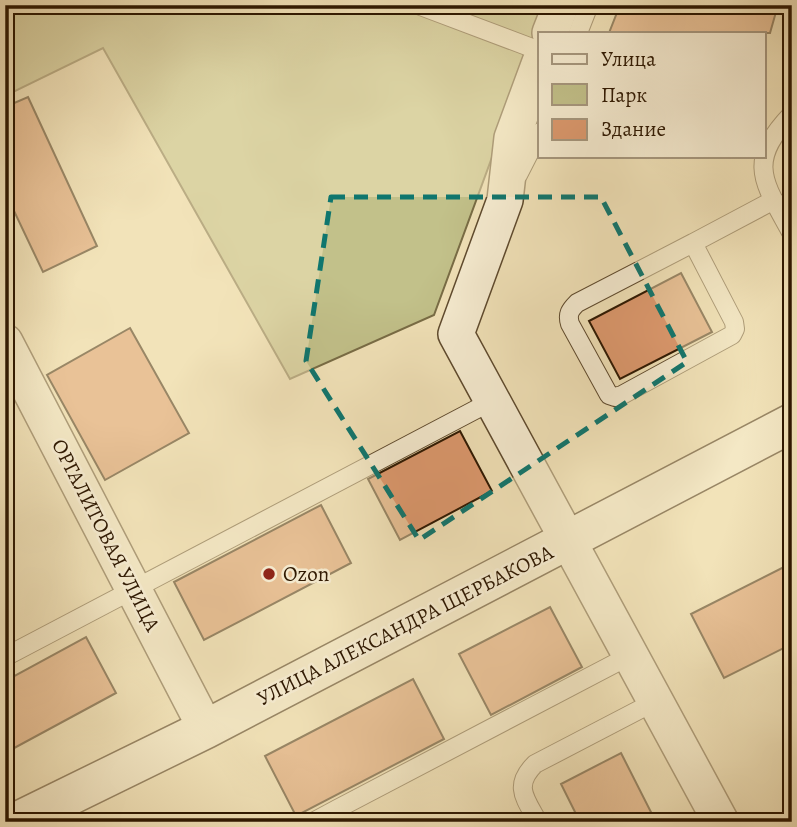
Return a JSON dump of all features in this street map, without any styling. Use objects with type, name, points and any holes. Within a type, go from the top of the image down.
[{"type":"street","points":[[550,32],[561,5]]},
{"type":"street","points":[[538,67],[512,138],[505,200],[456,334],[721,822]]},
{"type":"street","name":"ОРГАЛИТОВАЯ УЛИЦА","points":[[6,343],[206,729]]},
{"type":"street","name":"УЛИЦА АЛЕКСАНДРА ЩЕРБАКОВА","points":[[16,822],[206,729],[792,423]]},
{"type":"lane","points":[[418,5],[538,50]]},
{"type":"lane","points":[[579,32],[589,5]]},
{"type":"lane","points":[[766,152],[770,140],[792,114]]},
{"type":"lane","points":[[505,200],[538,136]]},
{"type":"lane","points":[[764,158],[765,183],[792,234]]},
{"type":"lane","points":[[692,243],[734,322],[732,335],[622,395],[609,395],[570,324],[570,310],[577,303],[774,200]]},
{"type":"lane","points":[[5,657],[492,401]]},
{"type":"lane","points":[[313,822],[342,815],[631,655]]},
{"type":"lane","points":[[538,822],[525,797],[522,786],[524,775],[535,764],[656,701]]},
{"type":"highlighted area","points":[[331,197],[601,197],[687,362],[419,540],[306,361]]},
{"type":"green space","points":[[5,5],[548,5],[434,315],[290,379],[103,48],[5,96]]},
{"type":"building","points":[[620,5],[755,5],[776,12],[770,33],[609,32]]},
{"type":"building","points":[[28,97],[97,246],[43,272],[5,192],[5,107]]},
{"type":"building","points":[[681,273],[712,332],[620,379],[589,321]]},
{"type":"building","points":[[130,328],[189,433],[105,480],[47,375]]},
{"type":"building","points":[[460,431],[492,491],[400,540],[368,479]]},
{"type":"building","points":[[321,505],[351,563],[204,640],[174,582]]},
{"type":"building","points":[[792,563],[792,644],[724,678],[691,614]]},
{"type":"building","points":[[550,607],[582,667],[491,715],[459,654]]},
{"type":"building","points":[[86,637],[116,693],[5,753],[5,681]]},
{"type":"building","points":[[413,679],[444,739],[296,816],[265,756]]},
{"type":"building","points":[[621,753],[656,822],[580,822],[561,784]]},
{"type":"place","name":"Ozon","points":[[269,574]]}]
